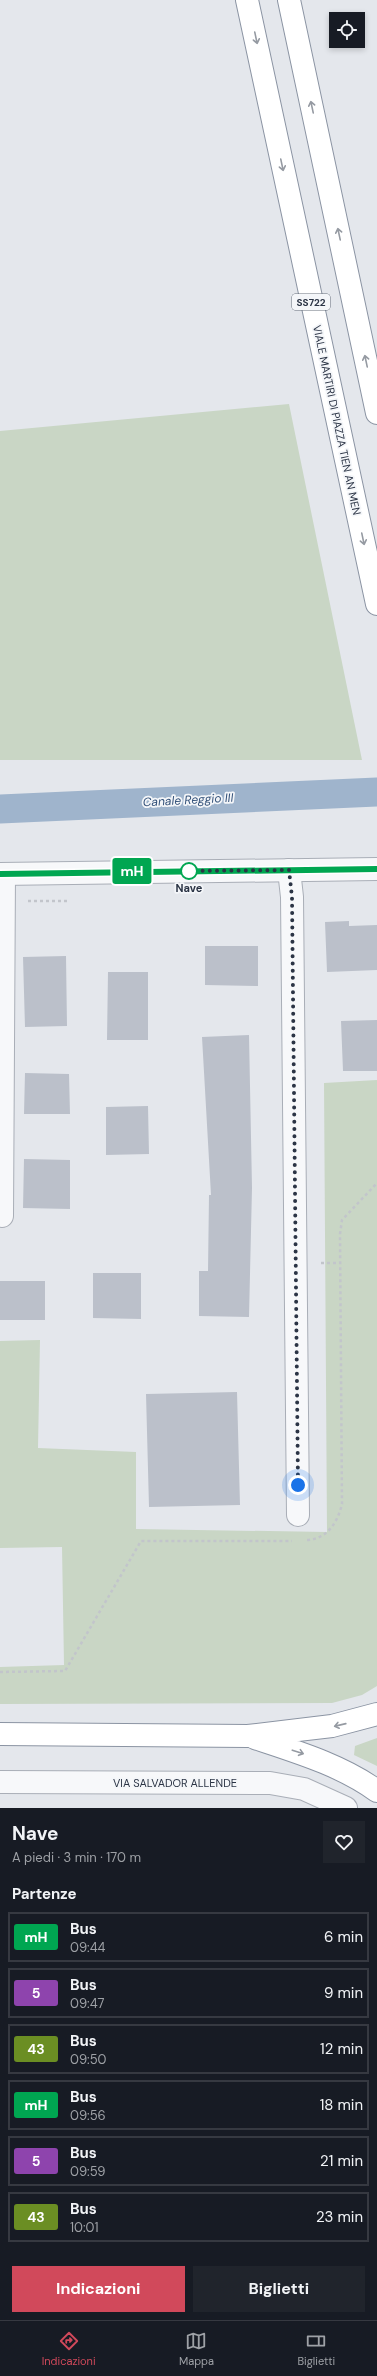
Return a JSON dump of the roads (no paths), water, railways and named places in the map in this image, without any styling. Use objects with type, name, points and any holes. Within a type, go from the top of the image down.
[{"type":"highway","name":"VIALE MARTIRI DI PIAZZA TIEN AN MEN","points":[[247,0],[377,604]]},
{"type":"highway","points":[[289,0],[377,413]]},
{"type":"highway","points":[[0,1734],[248,1736],[332,1726],[377,1714]]},
{"type":"highway","points":[[248,1736],[313,1757],[364,1782],[377,1791]]},
{"type":"street","points":[[2,1216],[2,874],[377,869]]},
{"type":"street","points":[[289,870],[292,897],[298,1515]]},
{"type":"street","name":"VIA SALVADOR ALLENDE","points":[[0,1782],[270,1783],[304,1789],[346,1808]]},
{"type":"waterway","name":"Canale Reggio III","points":[[0,809],[377,792]]},
{"type":"place","name":"Nave","points":[[189,871]]}]
